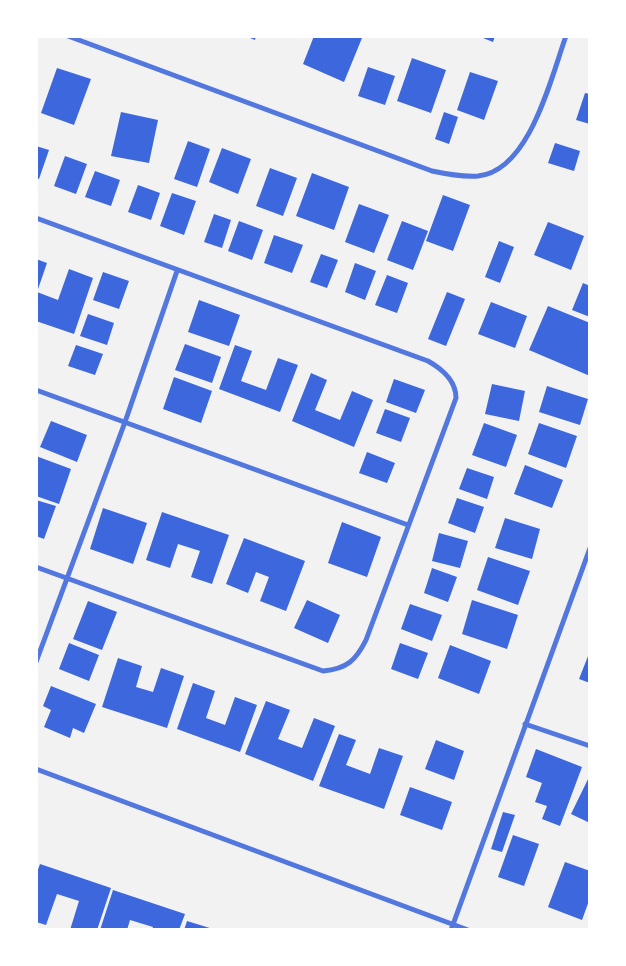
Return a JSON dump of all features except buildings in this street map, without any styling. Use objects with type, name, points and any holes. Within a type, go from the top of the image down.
[{"type":"street","points":[[68,36],[432,171],[478,176],[490,172],[515,155],[534,124],[566,36]]},
{"type":"street","points":[[36,218],[428,361],[438,367],[452,381],[456,389],[456,398],[366,640],[352,662],[335,670],[323,671],[36,567]]},
{"type":"street","points":[[36,662],[125,422],[177,271]]},
{"type":"street","points":[[36,390],[408,525]]},
{"type":"street","points":[[452,927],[590,548]]},
{"type":"street","points":[[525,724],[590,746]]},
{"type":"street","points":[[36,769],[452,927],[468,930]]}]
